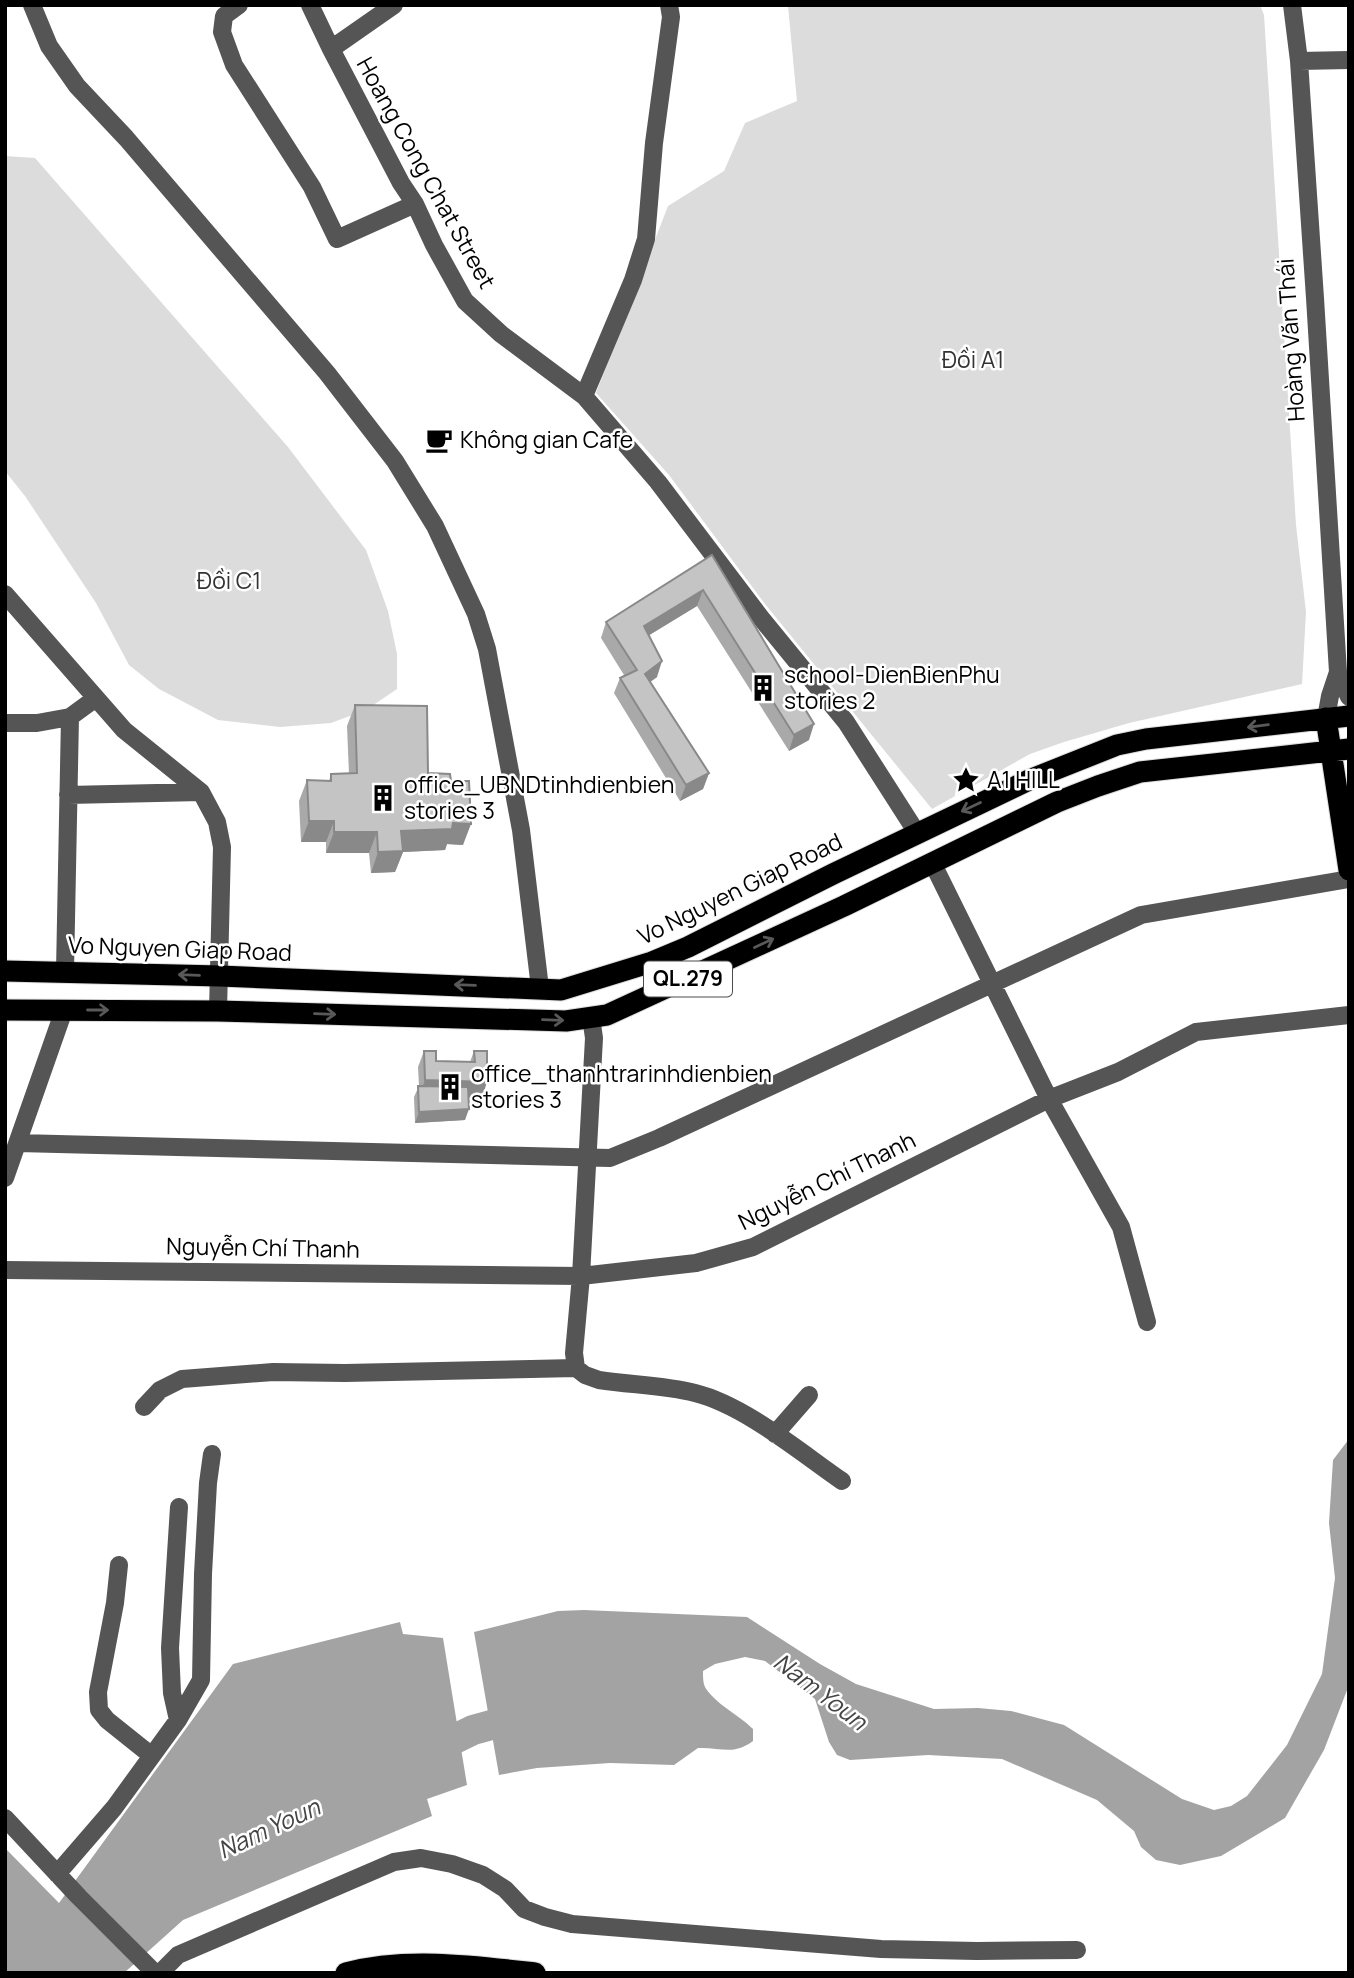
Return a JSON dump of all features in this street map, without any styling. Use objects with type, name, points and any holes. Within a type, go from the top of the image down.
[{"type":"highway","name":"Vo Nguyen Giap Road","points":[[5,971],[220,976],[562,990],[652,962],[688,947],[917,833],[1030,780],[1117,745],[1146,739],[1349,716]]},
{"type":"highway","points":[[1326,718],[1340,751],[1349,870]]},
{"type":"highway","name":"QL.279","points":[[5,1010],[218,1011],[566,1021],[607,1015],[844,906],[1057,802],[1098,786],[1140,772],[1340,751]]},
{"type":"highway","points":[[917,833],[932,862]]},
{"type":"highway","points":[[64,1010],[65,971]]},
{"type":"highway","points":[[362,1015],[363,981]]},
{"type":"highway","points":[[346,1973],[367,1967],[427,1964],[535,1973]]},
{"type":"street","points":[[32,5],[49,46],[76,86],[126,138],[327,373],[395,461],[435,526],[475,614],[487,649],[521,830],[540,988]]},
{"type":"street","points":[[239,5],[225,16],[222,32],[234,65],[312,187],[337,239],[415,204]]},
{"type":"street","name":"Hoang Cong Chat Street","points":[[310,5],[401,183],[415,204],[433,245],[465,301],[501,334],[584,396],[658,482],[761,618],[846,722],[917,833]]},
{"type":"street","points":[[331,49],[394,5]]},
{"type":"street","points":[[584,396],[634,280],[646,239],[657,111],[671,17],[669,5]]},
{"type":"street","name":"Hoàng Văn Thái","points":[[1293,5],[1299,61],[1338,673]]},
{"type":"street","points":[[1299,61],[1349,60]]},
{"type":"street","points":[[5,594],[124,730],[201,792],[218,822],[222,847],[218,1011]]},
{"type":"street","points":[[1338,673],[1349,698]]},
{"type":"street","points":[[1326,718],[1329,696],[1338,673]]},
{"type":"street","points":[[5,723],[37,723],[70,718],[96,698]]},
{"type":"street","points":[[65,971],[70,718]]},
{"type":"street","points":[[68,795],[201,792]]},
{"type":"street","points":[[932,862],[1049,1099],[1121,1227],[1147,1322]]},
{"type":"street","points":[[18,1143],[610,1157],[659,1138],[1141,915],[1349,879]]},
{"type":"street","points":[[5,1178],[64,1010]]},
{"type":"street","name":"Nguyễn Chí Thanh","points":[[5,1270],[581,1276],[696,1263],[753,1247],[1049,1099],[1118,1072],[1196,1032],[1349,1015]]},
{"type":"street","points":[[576,1368],[574,1353],[581,1276],[594,1038],[591,1017]]},
{"type":"street","points":[[144,1407],[160,1390],[182,1379],[272,1372],[576,1368],[599,1380],[695,1393],[736,1411],[775,1434],[842,1481]]},
{"type":"street","points":[[775,1434],[809,1395]]},
{"type":"street","points":[[57,1874],[114,1808],[178,1720],[201,1680],[203,1574],[212,1454]]},
{"type":"street","points":[[178,1720],[172,1693],[170,1648],[179,1507]]},
{"type":"street","points":[[119,1565],[114,1615],[99,1692],[99,1710],[107,1720],[152,1756]]},
{"type":"street","points":[[5,1818],[79,1898],[155,1971],[178,1955],[394,1862],[421,1858],[452,1864],[483,1875],[505,1889],[524,1909],[572,1924],[881,1950],[1076,1950]]},
{"type":"green space","name":"Đồi A1","points":[[751,5],[1260,5],[1264,15],[1296,525],[1306,612],[1302,684],[1129,723],[1064,742],[1030,754],[932,809],[765,604],[669,475],[596,393],[668,206],[724,171],[745,123],[797,101],[788,6]]},
{"type":"green space","name":"Đồi C1","points":[[5,156],[35,158],[288,447],[366,550],[388,611],[397,654],[397,689],[366,710],[331,723],[280,727],[218,720],[159,689],[129,665],[96,603],[25,496],[5,471]]},
{"type":"water","points":[[1349,1439],[1349,1685],[1324,1750],[1285,1818],[1221,1856],[1180,1865],[1156,1860],[1141,1847],[1134,1831],[1097,1800],[1002,1759],[928,1755],[850,1760],[837,1755],[829,1742],[815,1699],[765,1661],[745,1657],[715,1664],[703,1673],[704,1685],[709,1693],[753,1729],[753,1741],[746,1746],[733,1750],[698,1748],[674,1765],[610,1763],[537,1768],[499,1775],[474,1632],[558,1611],[584,1610],[747,1617],[856,1684],[934,1709],[978,1708],[1011,1711],[1064,1725],[1182,1799],[1214,1810],[1231,1806],[1247,1796],[1287,1745],[1322,1674],[1335,1578],[1329,1523],[1333,1460]]},
{"type":"water","points":[[400,1622],[403,1634],[443,1638],[467,1785],[427,1799],[432,1816],[183,1920],[124,1973],[5,1973],[5,1848],[59,1903],[233,1664]]},
{"type":"building","points":[[712,555],[814,724],[794,735],[703,590],[644,626],[662,661],[645,674],[709,773],[686,785],[620,678],[637,670],[606,622]]},
{"type":"building","name":"office_UBNDtinhdienbien stories 3","points":[[355,705],[427,706],[428,773],[450,774],[451,781],[469,781],[471,824],[453,823],[452,829],[401,831],[403,851],[378,852],[377,832],[334,832],[334,821],[309,821],[307,780],[331,781],[331,774],[357,773]]},
{"type":"building","points":[[424,1051],[436,1051],[436,1061],[475,1062],[474,1051],[487,1051],[487,1082],[425,1080]]},
{"type":"building","points":[[418,1086],[468,1087],[469,1109],[419,1112]]},
{"type":"waterway","name":"Nam Youn","points":[[424,1754],[473,1730],[528,1715]]},
{"type":"place","name":"Không gian Cafe","points":[[439,440]]},
{"type":"place","name":"school-DienBienPhu stories 2","points":[[763,688]]},
{"type":"place","name":"A1 HILL","points":[[966,780]]},
{"type":"place","name":"office_UBNDtinhdienbien stories 3","points":[[383,798]]},
{"type":"place","name":"office_thanhtrarinhdienbien stories 3","points":[[450,1087]]}]
